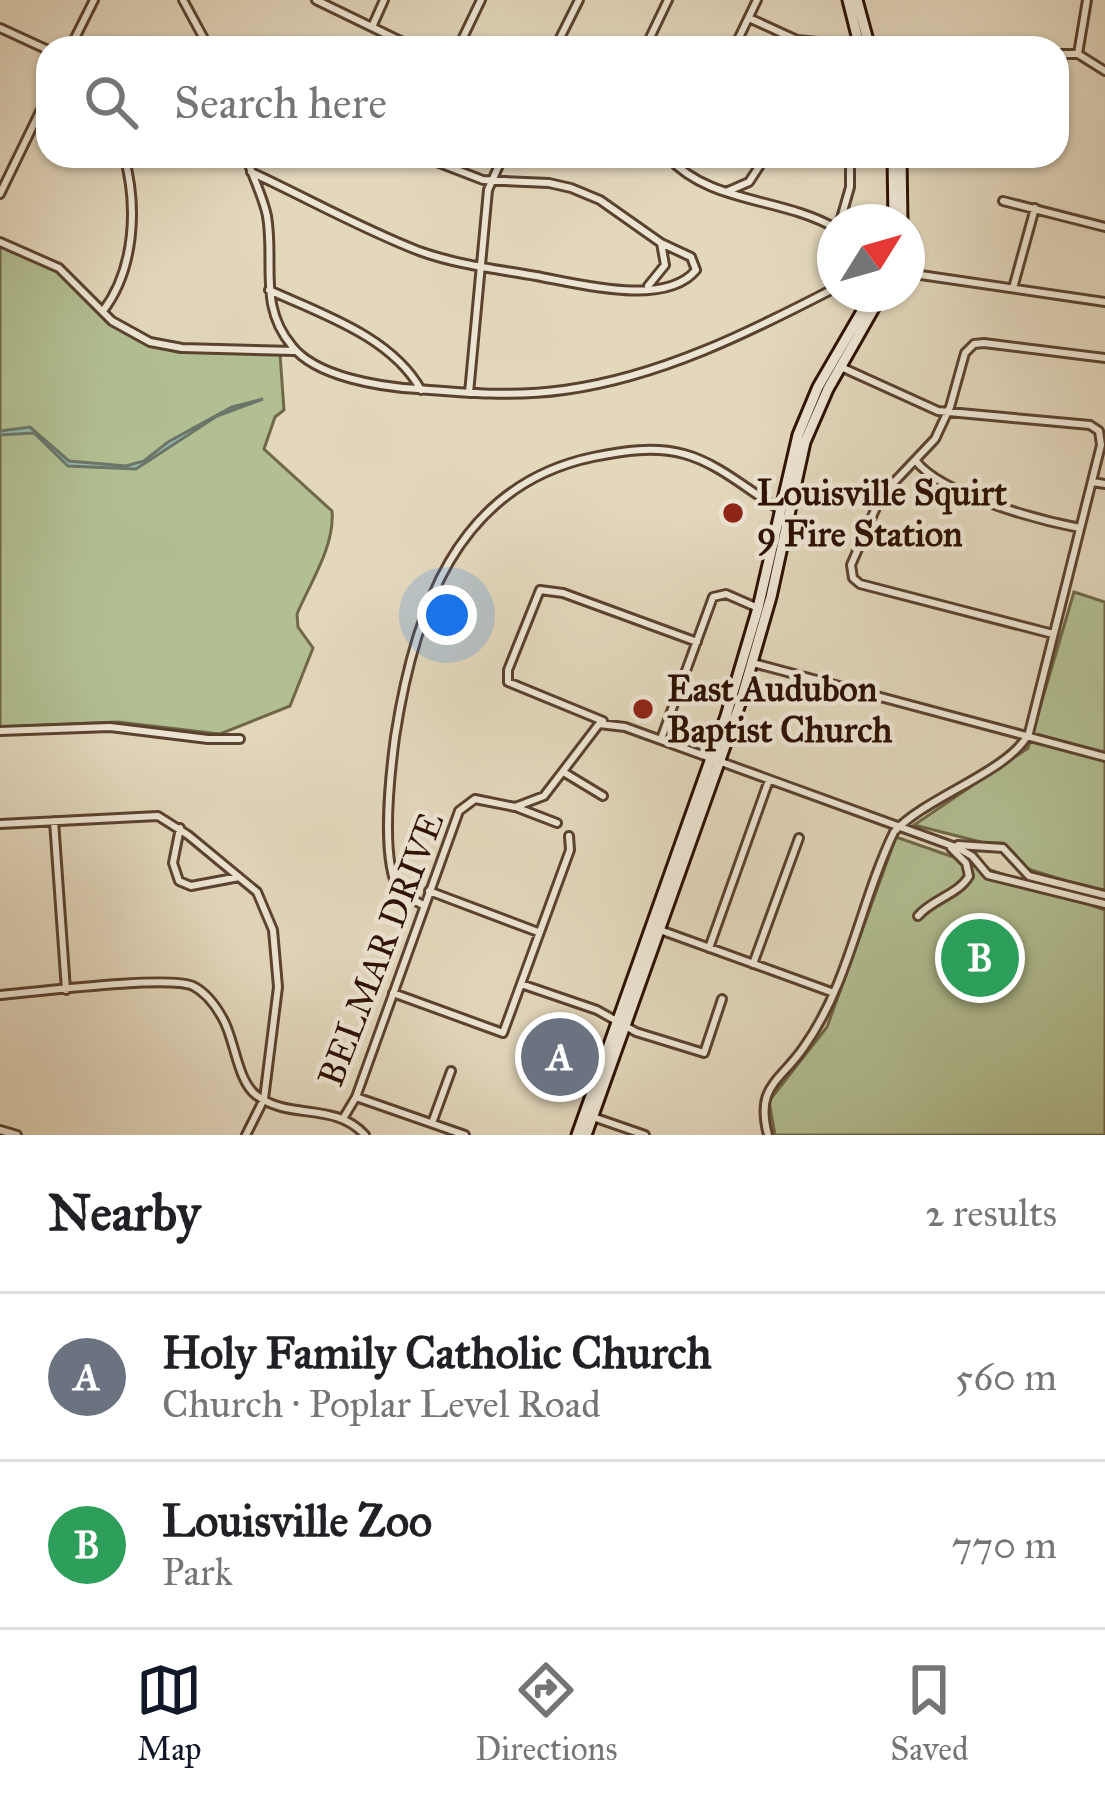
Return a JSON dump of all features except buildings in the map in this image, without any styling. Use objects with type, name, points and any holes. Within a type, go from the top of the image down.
[{"type":"main road","points":[[852,0],[861,36]]},
{"type":"main road","points":[[897,168],[898,204]]},
{"type":"main road","points":[[586,1135],[589,1115],[748,662],[797,435],[863,312]]},
{"type":"main road","points":[[837,364],[870,312]]},
{"type":"main road","points":[[748,662],[784,510]]},
{"type":"main road","points":[[577,1135],[589,1115]]},
{"type":"street","points":[[76,36],[94,0]]},
{"type":"street","points":[[184,0],[203,36]]},
{"type":"street","points":[[316,0],[390,36]]},
{"type":"street","points":[[372,27],[385,0]]},
{"type":"street","points":[[464,36],[481,0]]},
{"type":"street","points":[[561,36],[579,0]]},
{"type":"street","points":[[651,36],[668,0]]},
{"type":"street","points":[[740,36],[757,0]]},
{"type":"street","points":[[1078,54],[1087,0]]},
{"type":"street","points":[[749,18],[788,36]]},
{"type":"street","points":[[0,28],[36,44]]},
{"type":"street","points":[[1069,54],[1078,54],[1105,71]]},
{"type":"street","points":[[0,194],[36,120]]},
{"type":"street","points":[[103,311],[117,284],[131,231],[126,168]]},
{"type":"street","points":[[250,168],[267,217],[272,314],[295,351]]},
{"type":"street","points":[[251,172],[412,248],[480,268],[598,290],[643,289],[686,279],[696,270],[692,257],[600,200],[548,183],[491,182],[453,168]]},
{"type":"street","points":[[470,393],[480,268],[491,182],[497,168]]},
{"type":"street","points":[[681,168],[692,178],[726,192],[817,218]]},
{"type":"street","points":[[726,192],[749,182],[758,168]]},
{"type":"street","points":[[843,204],[850,168]]},
{"type":"street","points":[[749,182],[756,200]]},
{"type":"street","points":[[1003,200],[1105,227]]},
{"type":"street","points":[[1012,288],[1035,208]]},
{"type":"street","points":[[0,242],[59,268],[129,332],[161,345],[295,351],[353,379],[421,390],[560,391],[615,380],[701,352],[817,297]]},
{"type":"street","points":[[643,289],[662,273],[661,242]]},
{"type":"street","points":[[925,276],[1105,302]]},
{"type":"street","points":[[269,290],[380,345],[399,360],[421,390]]},
{"type":"street","points":[[1053,634],[860,584],[851,565],[880,496],[935,439],[963,356],[977,343],[1105,358]]},
{"type":"street","points":[[768,1135],[763,1108],[768,1089],[802,1051],[834,993],[897,828],[1010,754],[1027,736],[1102,440],[1090,425],[946,413],[837,364]]},
{"type":"street","points":[[424,906],[402,895],[394,880],[390,822],[394,748],[412,657],[433,591],[477,521],[511,493],[556,468],[639,450],[690,456],[784,510]]},
{"type":"street","points":[[916,461],[934,478],[997,505],[1080,528]]},
{"type":"street","points":[[1093,482],[1105,484]]},
{"type":"street","points":[[697,642],[542,588],[507,679],[518,690],[965,852],[994,877],[1105,899]]},
{"type":"street","points":[[660,740],[715,596],[726,594],[758,608]]},
{"type":"street","points":[[748,662],[1105,758]]},
{"type":"street","name":"BELMAR DRIVE","points":[[0,824],[149,814],[180,828],[241,877],[268,911],[277,957],[264,1099],[344,1117],[356,1097],[463,806],[479,799],[515,807],[544,796],[596,725],[606,723]]},
{"type":"street","points":[[0,731],[110,727],[240,739]]},
{"type":"street","points":[[565,773],[603,796]]},
{"type":"street","points":[[709,948],[769,780]]},
{"type":"street","points":[[515,807],[557,823]]},
{"type":"street","points":[[54,821],[66,990]]},
{"type":"street","points":[[180,828],[173,863],[179,881],[191,886],[241,877]]},
{"type":"street","points":[[393,993],[503,1033],[570,850],[568,836]]},
{"type":"street","points":[[753,964],[799,838]]},
{"type":"street","points":[[949,846],[1010,852],[1029,876],[1105,899]]},
{"type":"street","points":[[917,916],[963,886],[969,876],[966,863],[949,846]]},
{"type":"street","points":[[982,867],[983,855],[992,848]]},
{"type":"street","points":[[429,891],[539,933]]},
{"type":"street","points":[[656,928],[834,993]]},
{"type":"street","points":[[0,994],[159,982],[194,987],[215,1006],[249,1085],[264,1099],[246,1135]]},
{"type":"street","points":[[521,985],[704,1053],[722,999]]},
{"type":"street","points":[[432,1123],[451,1071]]},
{"type":"street","points":[[356,1097],[465,1135]]},
{"type":"street","points":[[589,1115],[645,1135]]},
{"type":"street","points":[[344,1117],[365,1135]]},
{"type":"street","points":[[0,1130],[17,1135]]},
{"type":"green space","points":[[0,246],[55,269],[110,323],[152,345],[177,352],[280,354],[284,410],[275,417],[264,449],[332,511],[326,551],[297,614],[298,627],[313,648],[290,706],[220,734],[118,722],[0,727]]},
{"type":"green space","points":[[1074,592],[1105,602],[1105,893],[1028,869],[1003,843],[914,825],[1028,748]]},
{"type":"green space","points":[[896,837],[1105,910],[1105,1135],[775,1135],[769,1101],[827,1027]]},
{"type":"water","points":[[263,399],[217,416],[136,469],[68,466],[34,433],[0,435],[0,431],[30,427],[69,461],[126,466],[144,461],[168,442],[232,407]]},
{"type":"place","name":"Louisville Squirt 9 Fire Station","points":[[733,513]]},
{"type":"place","name":"East Audubon Baptist Church","points":[[643,709]]},
{"type":"place","name":"Louisville Zoo","points":[[980,958]]},
{"type":"place","name":"Holy Family Catholic Church","points":[[560,1057]]}]
